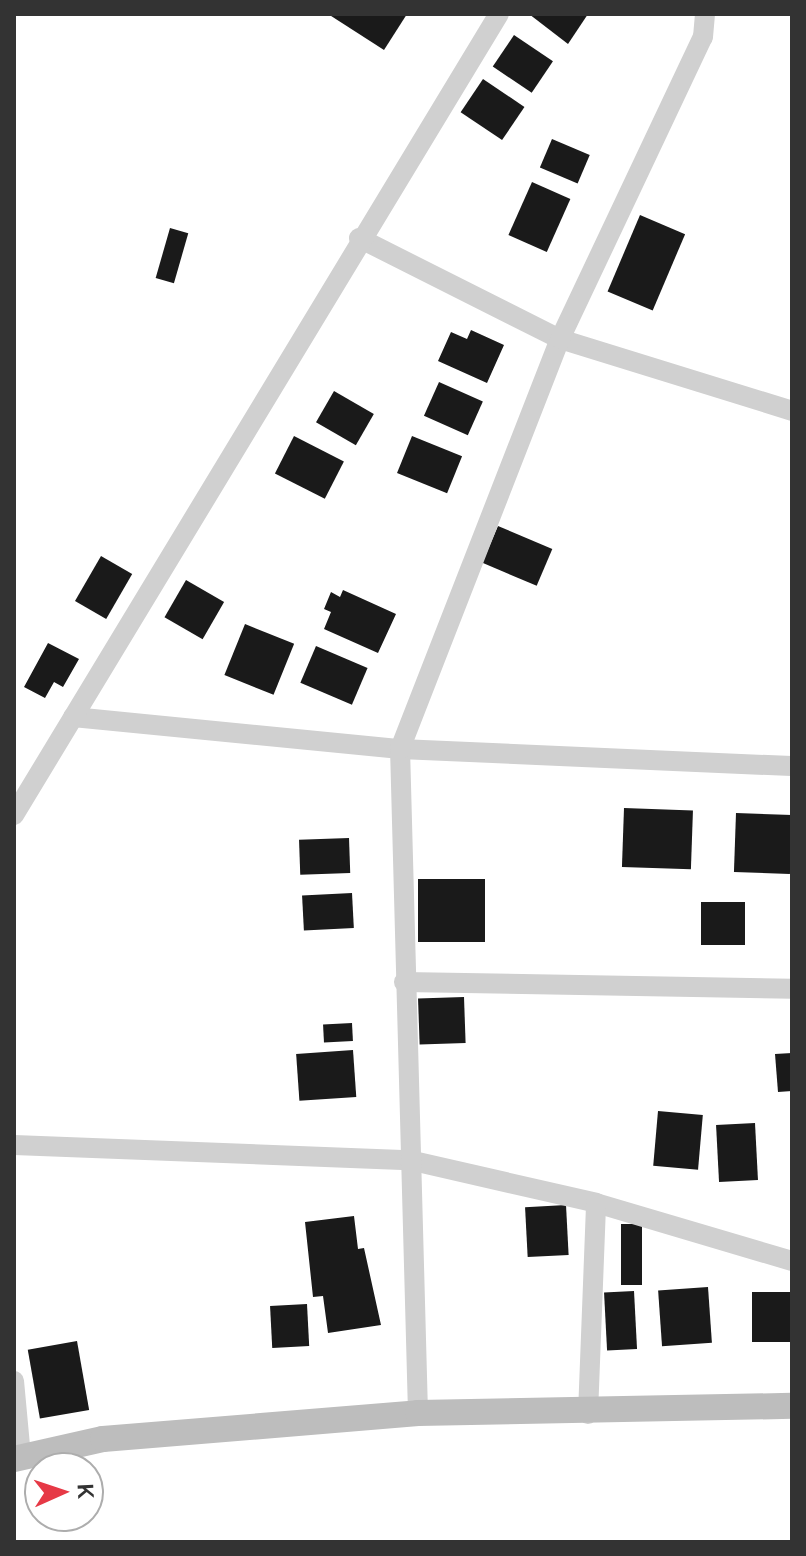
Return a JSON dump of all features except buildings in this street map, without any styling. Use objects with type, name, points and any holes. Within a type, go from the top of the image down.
[{"type":"street","points":[[14,815],[359,238],[499,14]]},
{"type":"street","points":[[418,1413],[400,749],[560,339],[703,37],[705,14]]},
{"type":"street","points":[[359,238],[560,339],[792,411]]},
{"type":"street","points":[[73,717],[400,749],[792,766]]},
{"type":"street","points":[[404,982],[792,989]]},
{"type":"street","points":[[14,1145],[409,1160],[596,1203],[792,1261]]},
{"type":"street","points":[[588,1414],[596,1203]]},
{"type":"street","points":[[14,1381],[17,1458],[103,1439],[418,1413],[588,1414],[792,1406]]}]
